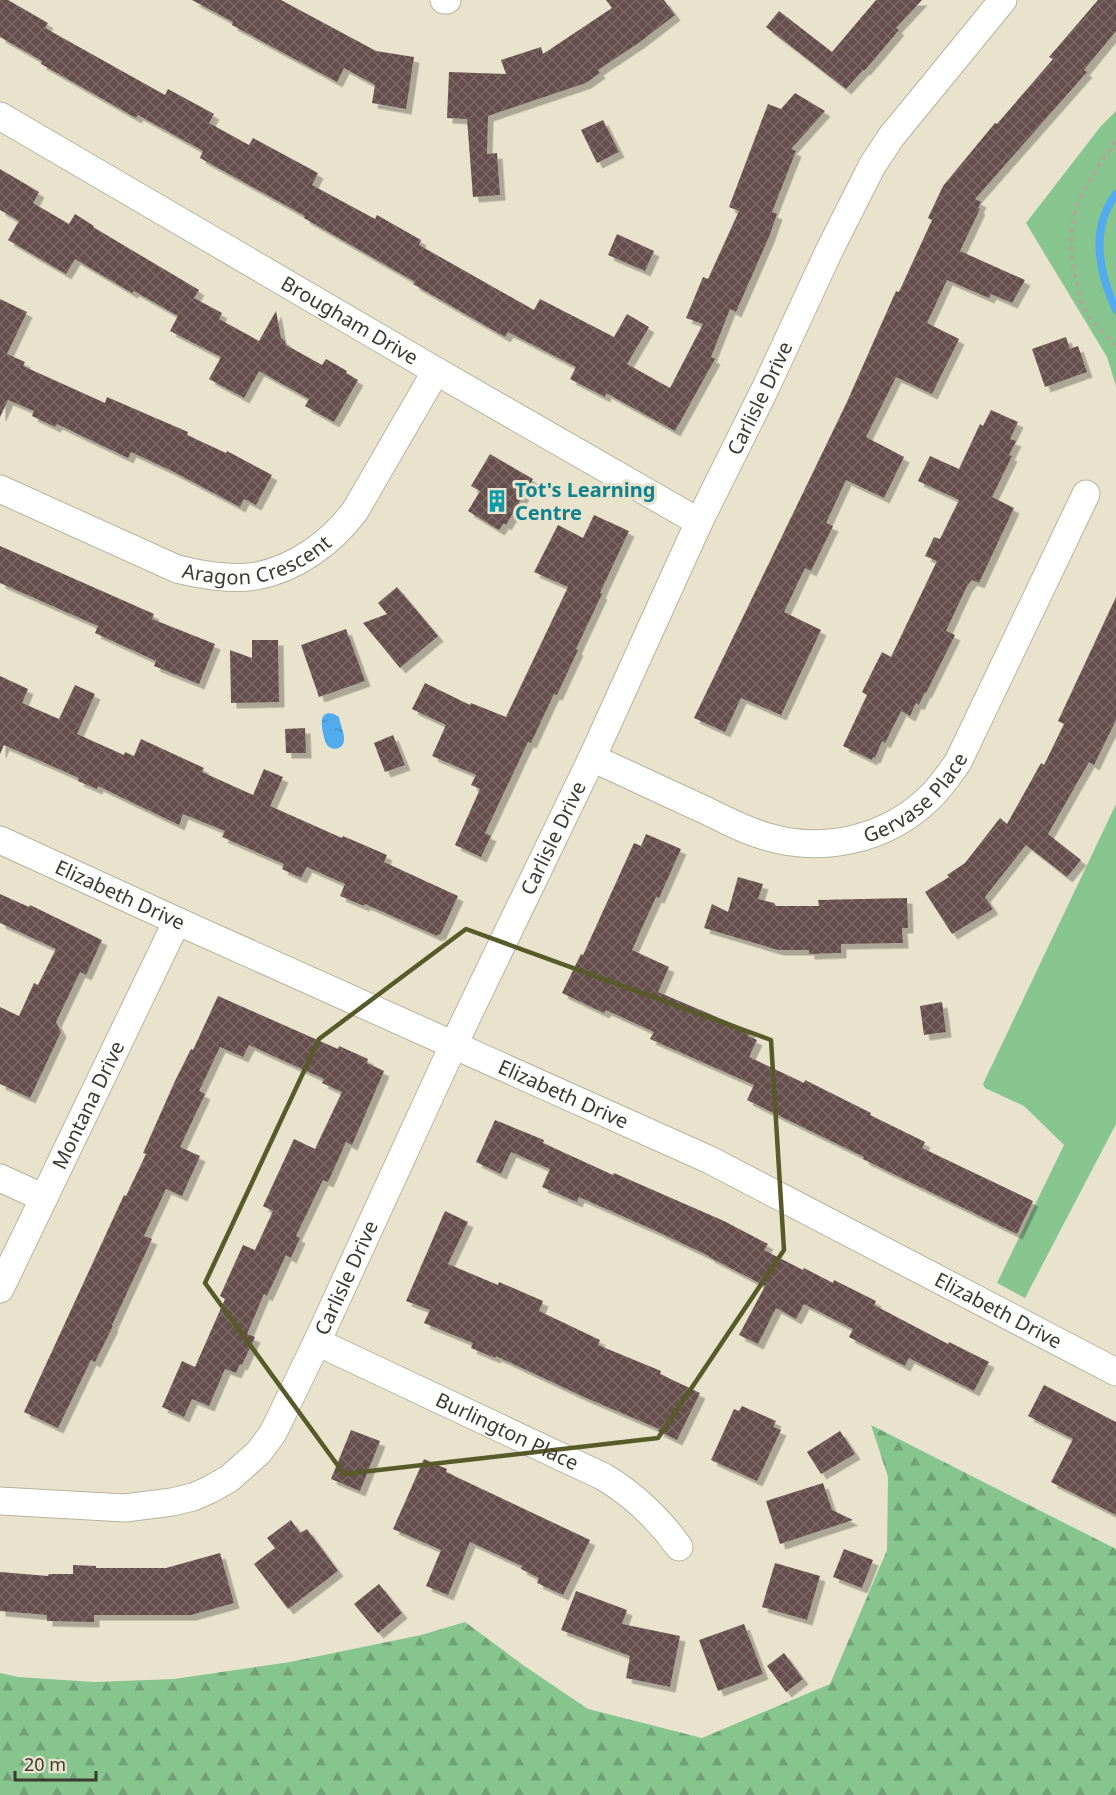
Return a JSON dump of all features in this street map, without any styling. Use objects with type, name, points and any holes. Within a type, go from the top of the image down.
[{"type":"street","name":"Carlisle Drive","points":[[0,1501],[125,1508],[172,1503],[212,1489],[230,1478],[246,1466],[273,1433],[453,1046],[592,758],[699,522],[872,166],[891,137],[1003,0]]},
{"type":"street","name":"Brougham Drive","points":[[0,116],[699,522]]},
{"type":"street","name":"Aragon Crescent","points":[[0,489],[177,569],[224,577],[255,576],[271,572],[301,559],[326,542],[346,523],[436,371]]},
{"type":"street","name":"Gervase Place","points":[[592,758],[753,832],[782,841],[812,844],[833,843],[864,836],[898,822],[925,802],[958,762],[1086,494]]},
{"type":"street","name":"Elizabeth Drive","points":[[0,840],[710,1160],[1116,1372]]},
{"type":"street","name":"Montana Drive","points":[[0,1289],[177,921]]},
{"type":"street","points":[[0,1178],[44,1198]]},
{"type":"street","name":"Burlington Place","points":[[316,1342],[620,1486],[658,1520],[679,1547]]},
{"type":"path","points":[[1116,141],[1076,205],[1072,218],[1070,242],[1075,276],[1087,314],[1116,345]]},
{"type":"highlighted area","points":[[466,929],[771,1040],[784,1250],[658,1438],[344,1474],[205,1283],[319,1039]]},
{"type":"green space","points":[[1116,111],[1116,386],[1107,357],[1026,223],[1101,126]]},
{"type":"green space","points":[[1116,804],[1116,1124],[1025,1298],[997,1283],[1064,1145],[1024,1106],[985,1088],[983,1084]]},
{"type":"green space","points":[[871,1425],[1116,1549],[1116,1795],[0,1795],[0,1673],[18,1677],[94,1682],[174,1679],[290,1662],[421,1635],[465,1622],[588,1709],[702,1738],[830,1684],[887,1550],[888,1477]]},
{"type":"water","points":[[328,713],[339,717],[344,738],[342,745],[334,749],[327,745],[322,730],[322,720]]},
{"type":"building","points":[[0,0],[8,0],[48,23],[45,28],[165,95],[168,89],[214,114],[209,123],[249,145],[253,138],[318,173],[312,185],[375,219],[377,215],[421,240],[419,245],[534,310],[540,299],[614,337],[627,314],[649,327],[627,364],[670,388],[703,324],[686,318],[703,277],[708,279],[739,211],[729,207],[768,104],[781,109],[795,93],[825,111],[791,149],[796,151],[772,212],[777,214],[769,237],[736,312],[730,309],[711,357],[715,359],[675,431],[606,393],[605,397],[570,379],[576,367],[508,332],[505,337],[413,284],[415,282],[304,218],[305,216],[200,158],[203,151],[138,115],[136,118],[41,64],[42,61],[0,37]]},
{"type":"building","points":[[192,0],[281,0],[376,51],[414,57],[406,109],[372,103],[375,85],[344,68],[337,82],[232,25],[233,22]]},
{"type":"building","points":[[606,0],[664,0],[675,15],[598,70],[600,73],[586,83],[488,116],[487,154],[497,153],[500,195],[473,197],[467,119],[447,118],[449,72],[506,74],[501,60],[541,47],[543,54],[612,8]]},
{"type":"building","points":[[876,0],[922,0],[896,28],[899,30],[865,70],[846,89],[766,27],[779,11],[832,52]]},
{"type":"building","points":[[1098,0],[1116,0],[1116,31],[1084,70],[1087,72],[975,199],[981,202],[978,208],[980,209],[960,251],[1025,280],[1012,303],[991,294],[989,298],[947,280],[927,323],[959,339],[932,394],[896,377],[866,437],[904,457],[884,498],[846,480],[826,523],[833,526],[811,571],[805,568],[784,612],[821,630],[781,715],[741,698],[725,732],[694,718],[846,404],[896,291],[899,292],[932,220],[928,218],[943,186],[995,123],[997,124],[1053,59],[1049,57]]},
{"type":"building","points":[[603,120],[619,152],[597,163],[581,130]]},
{"type":"building","points":[[0,169],[39,192],[33,203],[69,224],[75,214],[199,290],[194,298],[222,313],[219,319],[259,341],[276,311],[281,338],[286,345],[322,365],[326,359],[358,380],[334,422],[305,406],[309,399],[259,371],[244,398],[209,379],[221,357],[170,331],[178,316],[134,291],[132,293],[75,259],[66,274],[8,240],[19,221],[0,210]]},
{"type":"building","points":[[617,234],[654,251],[645,271],[608,255]]},
{"type":"building","points":[[0,299],[27,312],[7,354],[25,362],[23,366],[105,403],[107,397],[188,432],[187,435],[226,453],[227,451],[272,475],[256,505],[244,499],[240,507],[131,452],[128,458],[57,424],[55,427],[32,416],[34,411],[8,400],[0,417]]},
{"type":"building","points":[[1066,337],[1070,349],[1078,346],[1087,372],[1045,387],[1032,349]]},
{"type":"building","points":[[991,410],[1018,422],[1010,439],[1016,441],[1009,455],[1012,456],[992,497],[1014,508],[979,583],[972,580],[967,586],[946,631],[955,635],[926,693],[919,705],[916,703],[910,716],[901,711],[885,743],[882,741],[872,760],[843,746],[867,695],[862,692],[882,652],[891,657],[937,561],[925,556],[934,537],[940,539],[959,500],[918,481],[930,456],[959,469],[980,424],[983,426]]},
{"type":"building","name":"Tot's Learning Centre","points":[[490,454],[533,479],[506,525],[504,523],[499,530],[468,511],[480,491],[471,486]]},
{"type":"building","points":[[594,515],[629,531],[557,695],[554,694],[531,743],[528,742],[485,833],[491,836],[481,857],[455,845],[480,789],[471,785],[476,775],[432,756],[446,725],[412,709],[425,683],[470,705],[471,703],[506,717],[568,587],[534,572],[558,525],[583,538]]},
{"type":"building","points":[[0,546],[154,614],[152,619],[215,644],[199,684],[154,666],[156,661],[95,633],[98,626],[0,583]]},
{"type":"building","points":[[397,587],[438,636],[400,668],[363,623],[387,614],[378,603]]},
{"type":"building","points":[[1116,597],[1116,720],[1094,765],[1089,762],[1048,834],[1081,860],[1067,877],[1026,845],[985,897],[993,909],[952,934],[925,892],[949,877],[947,875],[965,863],[1000,818],[1007,824],[1041,763],[1044,765],[1064,724],[1058,721]]},
{"type":"building","points":[[346,629],[365,681],[319,697],[301,645]]},
{"type":"building","points":[[252,640],[278,640],[279,702],[231,703],[230,650],[252,658]]},
{"type":"building","points":[[0,676],[28,689],[22,703],[59,719],[75,685],[95,694],[77,734],[124,755],[125,752],[134,756],[141,739],[204,768],[202,772],[253,795],[264,769],[283,777],[270,806],[387,855],[384,862],[458,896],[440,935],[437,936],[365,904],[364,906],[340,896],[345,884],[307,867],[301,878],[282,869],[284,864],[222,837],[225,831],[183,814],[179,825],[98,786],[97,789],[78,781],[79,778],[4,745],[0,754]]},
{"type":"building","points":[[305,728],[306,753],[286,753],[285,729]]},
{"type":"building","points":[[393,735],[405,765],[385,772],[374,743]]},
{"type":"building","points":[[646,834],[681,849],[632,950],[669,967],[658,992],[750,1031],[748,1036],[757,1040],[749,1057],[804,1083],[805,1080],[871,1113],[870,1115],[925,1142],[922,1148],[1033,1201],[1017,1234],[747,1100],[754,1085],[650,1039],[654,1032],[606,1010],[604,1013],[562,993],[581,954],[583,955],[634,843],[641,846]]},
{"type":"building","points":[[738,877],[763,884],[758,899],[774,903],[776,906],[819,906],[818,900],[907,898],[908,928],[902,928],[903,943],[841,944],[841,953],[809,954],[809,950],[778,950],[704,928],[712,904],[728,912]]},
{"type":"building","points":[[0,894],[29,907],[30,905],[102,940],[86,975],[80,972],[56,1022],[61,1032],[30,1098],[0,1084],[0,1007],[19,1016],[34,983],[38,985],[56,949],[0,923]]},
{"type":"building","points":[[218,996],[338,1049],[339,1046],[368,1059],[367,1063],[384,1071],[352,1145],[346,1142],[328,1182],[323,1180],[296,1236],[300,1238],[291,1258],[286,1255],[267,1296],[264,1294],[247,1334],[255,1337],[242,1365],[240,1364],[236,1373],[225,1369],[209,1406],[192,1399],[184,1417],[162,1407],[182,1361],[195,1367],[225,1299],[220,1296],[243,1245],[255,1250],[273,1211],[263,1206],[294,1139],[315,1149],[342,1092],[322,1083],[324,1079],[249,1045],[243,1057],[220,1047],[199,1091],[205,1094],[180,1147],[200,1156],[182,1196],[166,1189],[144,1236],[152,1239],[113,1326],[95,1362],[91,1360],[58,1428],[24,1412],[124,1195],[126,1196],[146,1154],[143,1153],[175,1081],[191,1049],[193,1050]]},
{"type":"building","points":[[942,1002],[946,1032],[924,1035],[920,1006]]},
{"type":"building","points":[[495,1120],[544,1140],[543,1143],[613,1175],[614,1173],[724,1221],[768,1244],[764,1250],[833,1283],[834,1280],[876,1301],[874,1305],[948,1344],[949,1342],[989,1362],[974,1391],[909,1358],[905,1366],[849,1337],[853,1329],[804,1304],[796,1319],[776,1308],[758,1344],[739,1335],[765,1286],[654,1230],[579,1197],[577,1202],[542,1187],[550,1169],[511,1152],[501,1174],[476,1162]]},
{"type":"building","points":[[445,1211],[468,1222],[448,1264],[543,1301],[539,1311],[600,1340],[598,1345],[661,1371],[660,1374],[700,1393],[677,1440],[658,1431],[659,1429],[496,1356],[495,1358],[471,1348],[473,1343],[424,1323],[430,1310],[406,1301]]},
{"type":"building","points":[[1044,1385],[1116,1422],[1116,1515],[1051,1482],[1073,1439],[1028,1416]]},
{"type":"building","points":[[742,1406],[776,1421],[773,1427],[781,1430],[757,1481],[711,1460],[734,1409],[739,1411]]},
{"type":"building","points":[[351,1430],[380,1441],[360,1491],[331,1479]]},
{"type":"building","points":[[840,1431],[855,1454],[821,1474],[807,1452]]},
{"type":"building","points":[[424,1459],[447,1469],[446,1472],[590,1540],[563,1595],[537,1583],[539,1578],[521,1569],[522,1566],[470,1542],[448,1595],[426,1586],[441,1550],[393,1529]]},
{"type":"building","points":[[823,1483],[832,1510],[853,1520],[780,1544],[766,1501]]},
{"type":"building","points":[[291,1520],[300,1533],[307,1529],[338,1571],[288,1609],[254,1564],[275,1548],[267,1538]]},
{"type":"building","points":[[844,1549],[873,1560],[862,1588],[833,1577]]},
{"type":"building","points":[[220,1553],[234,1603],[191,1615],[94,1615],[94,1622],[47,1621],[47,1615],[0,1611],[0,1572],[48,1576],[49,1574],[73,1574],[73,1565],[96,1566],[96,1568],[166,1568]]},
{"type":"building","points":[[775,1563],[820,1576],[807,1620],[762,1607]]},
{"type":"building","points":[[379,1584],[402,1613],[378,1633],[354,1604]]},
{"type":"building","points":[[576,1591],[627,1610],[622,1624],[680,1636],[670,1687],[626,1678],[630,1656],[561,1630]]},
{"type":"building","points":[[744,1624],[763,1674],[718,1691],[699,1640]]},
{"type":"building","points":[[784,1653],[803,1679],[786,1692],[767,1666]]},
{"type":"waterway","points":[[1116,194],[1102,222],[1100,237],[1101,267],[1116,310]]},
{"type":"place","name":"Tot's Learning Centre","points":[[497,501]]}]
